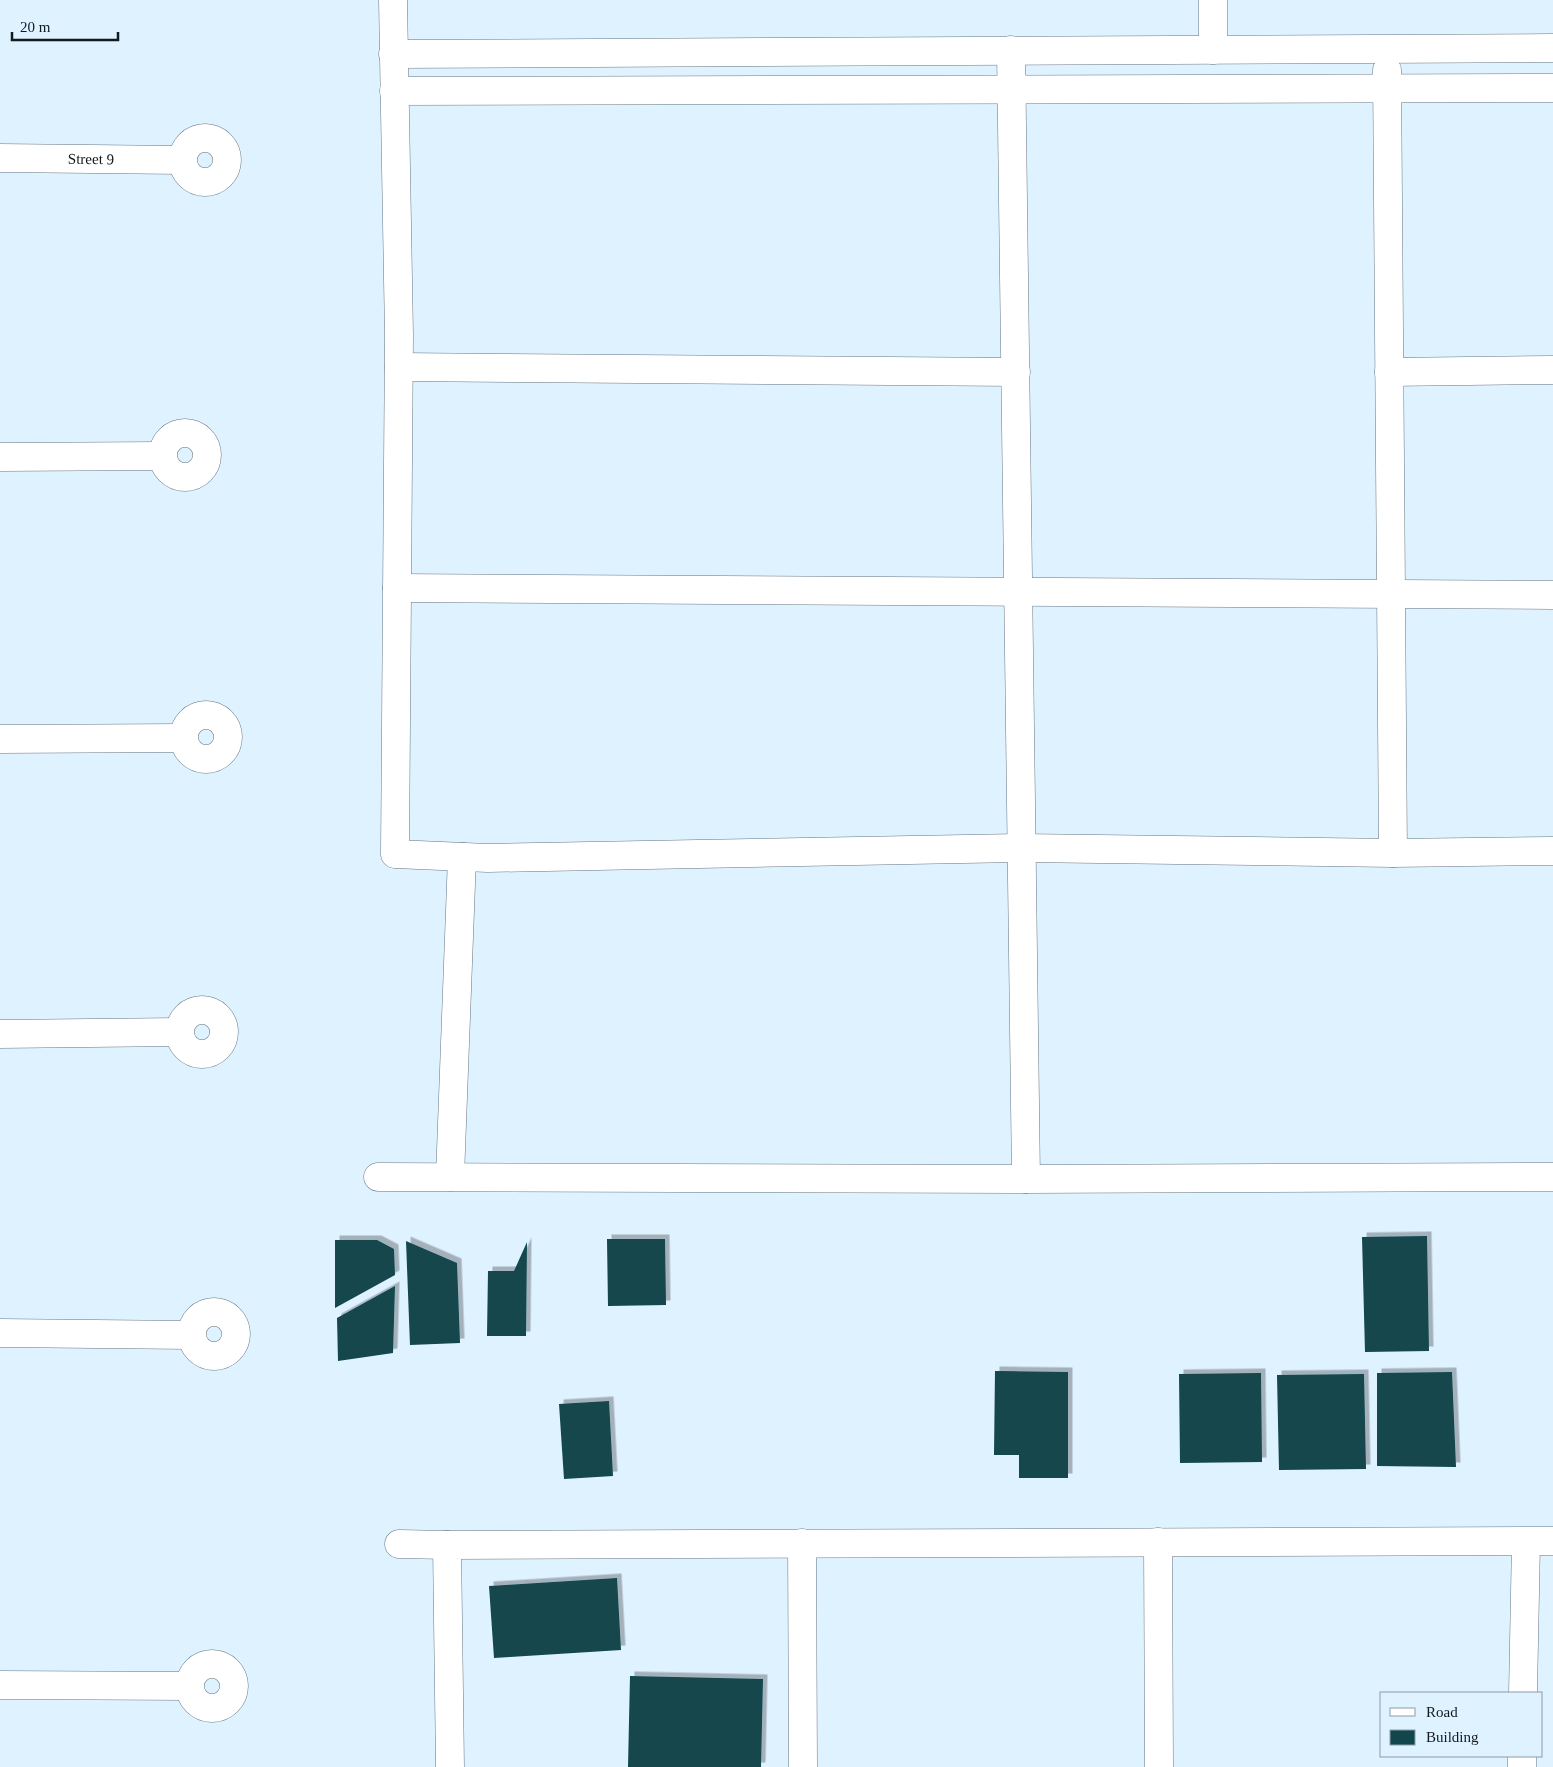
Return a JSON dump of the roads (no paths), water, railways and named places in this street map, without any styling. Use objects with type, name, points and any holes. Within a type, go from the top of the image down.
[{"type":"street","points":[[393,0],[399,367],[395,854],[498,858],[1022,848],[1393,853],[1553,851]]},
{"type":"street","points":[[1213,0],[1213,50]]},
{"type":"street","points":[[394,54],[1553,48]]},
{"type":"street","points":[[1011,50],[1026,1179]]},
{"type":"street","points":[[1387,50],[1393,853]]},
{"type":"street","points":[[394,91],[1553,88]]},
{"type":"street","name":"Street 9","points":[[0,158],[182,160]]},
{"type":"street","points":[[399,367],[1016,372]]},
{"type":"street","points":[[1389,372],[1553,370]]},
{"type":"street","points":[[0,457],[162,456]]},
{"type":"street","points":[[397,588],[1553,596]]},
{"type":"street","points":[[0,739],[183,738]]},
{"type":"street","points":[[450,1177],[462,857]]},
{"type":"street","points":[[0,1034],[179,1032]]},
{"type":"street","points":[[378,1177],[1026,1179],[1553,1177]]},
{"type":"street","points":[[0,1333],[191,1335]]},
{"type":"street","points":[[399,1544],[1553,1541]]},
{"type":"street","points":[[1158,1542],[1159,1767]]},
{"type":"street","points":[[1523,1692],[1526,1542]]},
{"type":"street","points":[[802,1543],[803,1767]]},
{"type":"street","points":[[447,1545],[450,1767]]},
{"type":"street","points":[[0,1685],[189,1686]]}]
